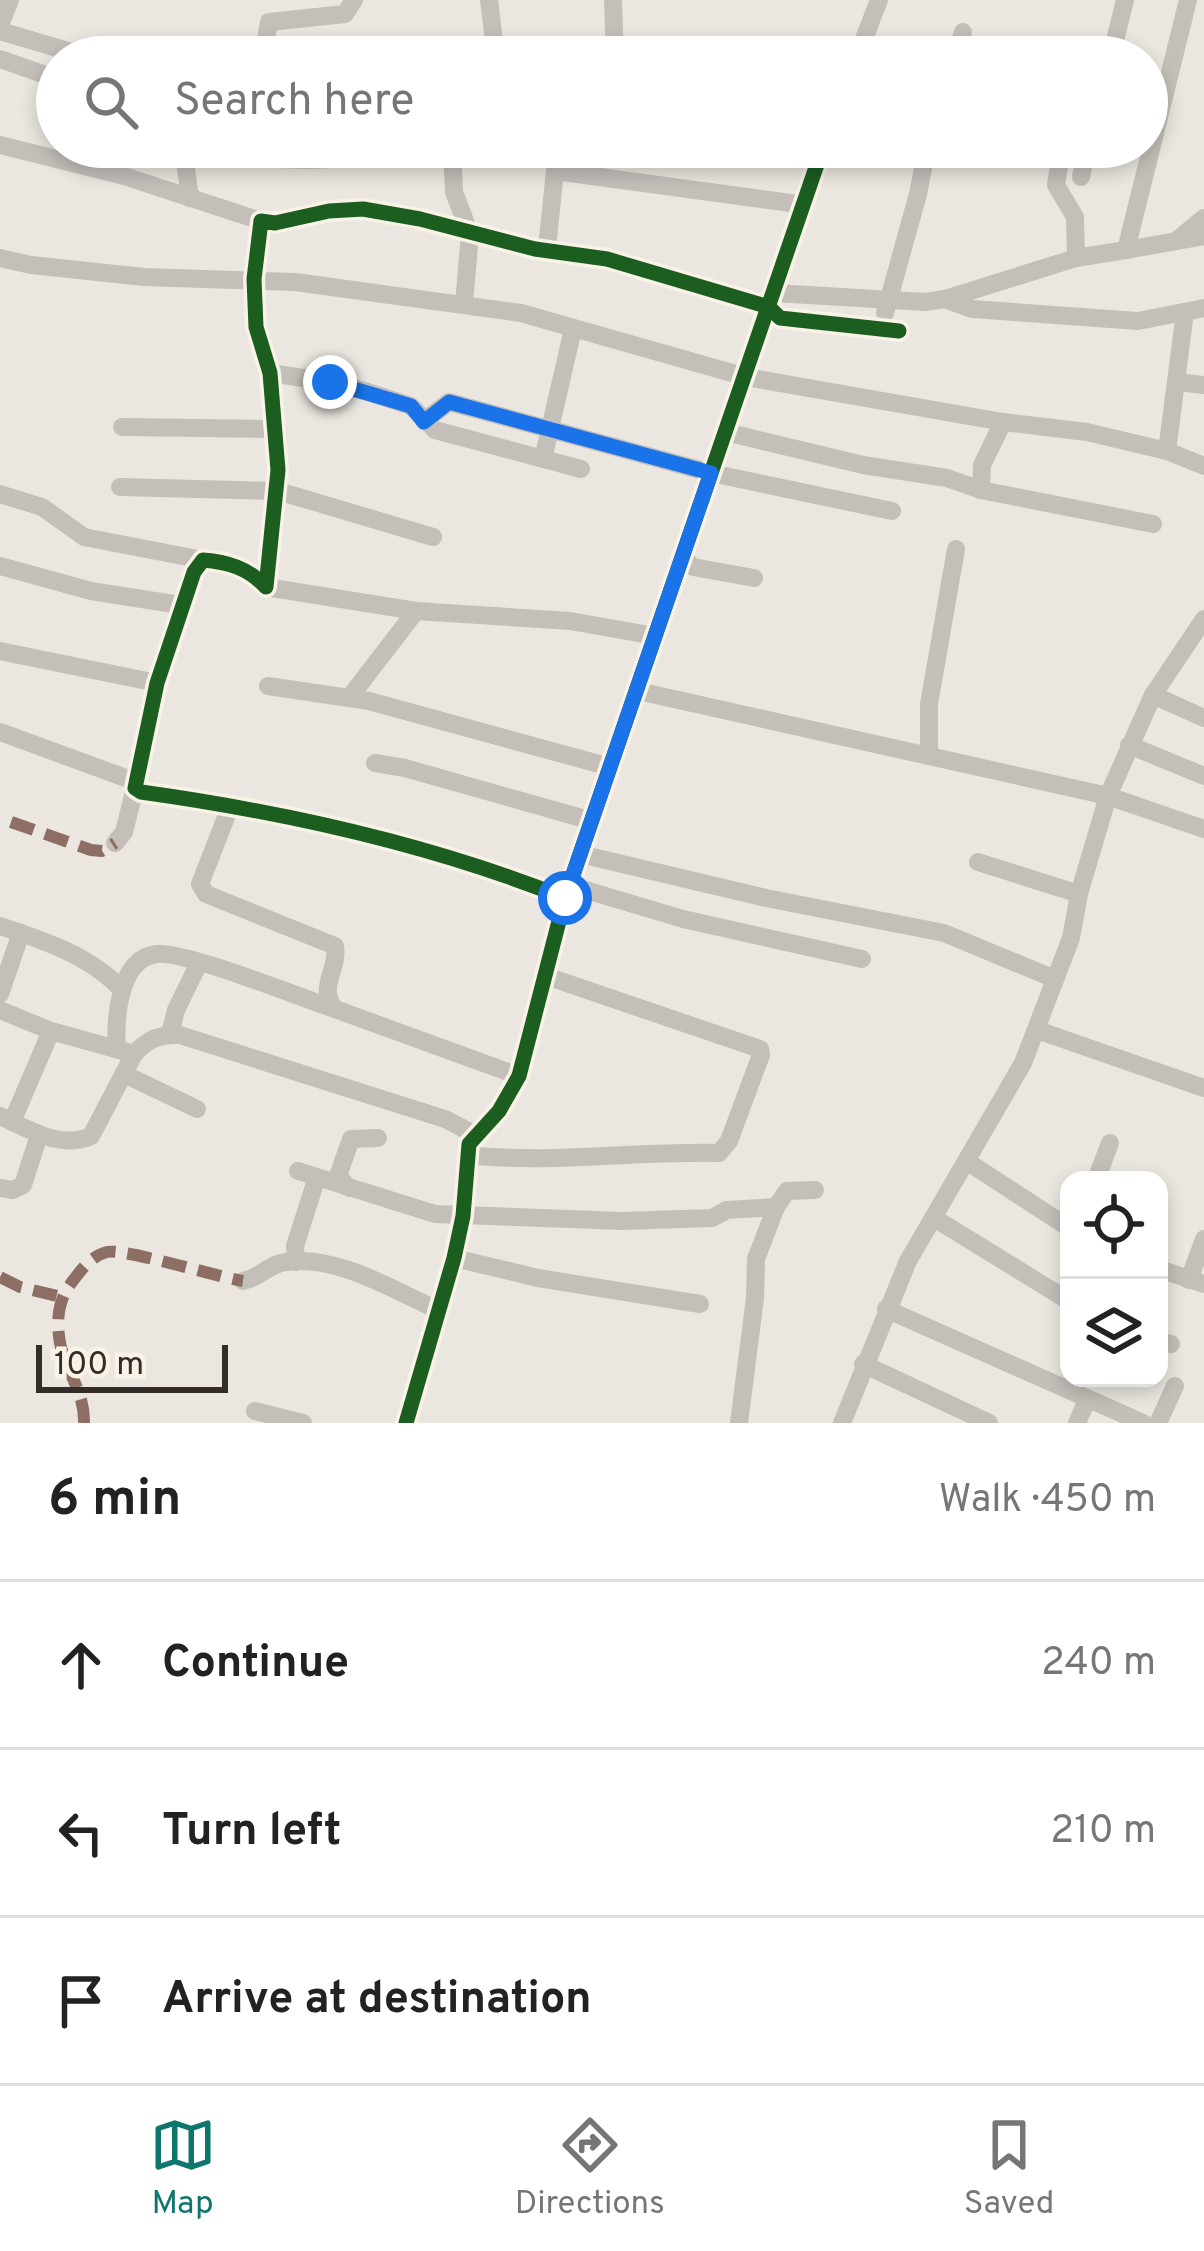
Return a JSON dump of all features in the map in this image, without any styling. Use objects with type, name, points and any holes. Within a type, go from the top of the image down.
[{"type":"street","points":[[10,0],[0,28],[36,40]]},
{"type":"street","points":[[267,36],[269,22],[345,14],[355,0]]},
{"type":"street","points":[[489,0],[493,36]]},
{"type":"street","points":[[613,0],[614,36]]},
{"type":"street","points":[[864,36],[879,0]]},
{"type":"street","points":[[1116,36],[1125,0]]},
{"type":"street","points":[[1168,83],[1189,0]]},
{"type":"street","points":[[962,36],[963,32]]},
{"type":"street","points":[[0,60],[36,72]]},
{"type":"street","points":[[0,145],[36,154]]},
{"type":"street","points":[[92,168],[261,221],[275,223],[363,209],[420,218],[535,248],[608,259],[772,300],[945,299],[1076,257],[1204,236]]},
{"type":"street","points":[[186,168],[190,198]]},
{"type":"street","points":[[453,168],[454,192],[470,234],[464,304]]},
{"type":"street","points":[[547,248],[555,168]]},
{"type":"street","points":[[406,1423],[464,1216],[466,1155],[519,1076],[567,892],[814,168]]},
{"type":"street","points":[[772,300],[780,318],[890,330],[888,301],[922,168]]},
{"type":"street","points":[[1059,168],[1056,184],[1075,217],[1076,257]]},
{"type":"street","points":[[1081,177],[1083,168]]},
{"type":"street","points":[[1126,250],[1147,168]]},
{"type":"street","points":[[555,171],[805,205]]},
{"type":"street","points":[[1176,241],[1204,218]]},
{"type":"street","points":[[261,221],[254,279],[256,326],[270,373],[278,491],[266,586]]},
{"type":"street","points":[[0,258],[144,277],[254,279],[521,313],[746,376],[1004,422],[1088,431],[1167,451],[1204,468],[1204,480]]},
{"type":"street","points":[[945,299],[972,309],[1119,320],[1195,310],[1167,451]]},
{"type":"street","points":[[543,459],[573,329]]},
{"type":"street","points":[[270,373],[368,392],[411,406],[435,430],[581,470]]},
{"type":"street","points":[[1178,382],[1204,385]]},
{"type":"street","points":[[424,422],[449,402],[711,473],[892,512]]},
{"type":"street","points":[[981,490],[982,465],[1004,422]]},
{"type":"street","points":[[122,427],[274,429]]},
{"type":"street","points":[[726,432],[863,466],[947,478],[981,490],[1153,524]]},
{"type":"street","points":[[120,487],[278,491],[434,537]]},
{"type":"street","points":[[0,494],[42,507],[84,537],[253,573],[266,586],[416,610],[570,621],[655,636]]},
{"type":"street","points":[[929,756],[929,704],[956,549]]},
{"type":"street","points":[[683,557],[693,567],[754,578]]},
{"type":"street","points":[[115,843],[124,832],[157,683],[180,605],[203,560]]},
{"type":"street","points":[[0,566],[91,591],[180,605]]},
{"type":"street","points":[[349,698],[416,610]]},
{"type":"street","points":[[842,1423],[886,1309],[1037,1030],[1071,938],[1078,894],[1108,796],[1153,695],[1204,619]]},
{"type":"street","points":[[1185,648],[1204,659]]},
{"type":"street","points":[[0,650],[157,683]]},
{"type":"street","points":[[268,686],[349,698],[610,766]]},
{"type":"street","points":[[638,691],[1108,796],[1204,830]]},
{"type":"street","points":[[1153,695],[1204,718]]},
{"type":"street","points":[[0,732],[135,784],[141,792],[418,846],[567,892],[862,959]]},
{"type":"street","points":[[1129,746],[1204,776]]},
{"type":"street","points":[[375,763],[405,767],[592,820]]},
{"type":"street","points":[[230,808],[206,861],[202,889],[245,912],[335,946],[326,989],[335,1010]]},
{"type":"street","points":[[580,854],[793,904],[944,933],[1055,979]]},
{"type":"street","points":[[978,862],[1078,894]]},
{"type":"street","points":[[787,940],[784,927],[793,904]]},
{"type":"street","points":[[0,926],[97,968],[122,990]]},
{"type":"street","points":[[0,994],[21,933]]},
{"type":"street","points":[[51,1031],[6,1119],[39,1135],[77,1142],[91,1136],[124,1074],[125,1052],[115,1024],[122,990],[141,960],[155,954],[200,963],[519,1076]]},
{"type":"street","points":[[170,1034],[176,1010],[200,963]]},
{"type":"street","points":[[466,1155],[536,1159],[652,1152],[719,1154],[729,1141],[760,1049],[543,975]]},
{"type":"street","points":[[0,1010],[51,1031],[125,1052],[170,1034],[446,1119],[476,1135]]},
{"type":"street","points":[[1037,1030],[1204,1088]]},
{"type":"street","points":[[124,1074],[196,1109]]},
{"type":"street","points":[[0,1188],[13,1190],[23,1185],[39,1135]]},
{"type":"street","points":[[350,1188],[338,1176],[350,1138],[379,1138]]},
{"type":"street","points":[[1099,1171],[1110,1143]]},
{"type":"street","points":[[968,1162],[1060,1222]]},
{"type":"street","points":[[296,1262],[308,1174],[435,1214],[622,1221],[712,1218],[727,1210],[776,1207]]},
{"type":"street","points":[[739,1423],[755,1298],[755,1258],[776,1207],[788,1191],[815,1190]]},
{"type":"street","points":[[934,1218],[1060,1295]]},
{"type":"street","points":[[1168,1272],[1197,1282],[1204,1239]]},
{"type":"street","points":[[454,1258],[538,1278],[700,1304]]},
{"type":"street","points":[[243,1281],[255,1279],[264,1269],[296,1262],[348,1272],[440,1311]]},
{"type":"street","points":[[886,1309],[1142,1423]]},
{"type":"street","points":[[863,1364],[989,1423]]},
{"type":"street","points":[[1158,1423],[1175,1386]]},
{"type":"street","points":[[1077,1423],[1087,1400]]},
{"type":"street","points":[[255,1411],[303,1423]]},
{"type":"marked path","points":[[11,822],[91,850],[102,851],[115,843]]},
{"type":"marked path","points":[[84,1423],[82,1402],[60,1343],[58,1318],[67,1289],[87,1264],[101,1254],[116,1252],[243,1281]]},
{"type":"marked path","points":[[0,1277],[61,1297]]},
{"type":"cycle path","points":[[406,1423],[454,1258],[469,1144],[499,1111],[519,1076],[565,898],[816,168]]},
{"type":"cycle path","points":[[565,898],[462,861],[356,832],[135,788],[157,683],[194,572],[203,560],[221,562],[245,571],[266,587],[278,470],[270,373],[256,327],[254,279],[261,221],[275,223],[363,209],[535,249],[607,259],[769,307],[780,318],[899,331]]},
{"type":"route","points":[[330,382],[411,406],[424,422],[449,402],[711,473],[565,898]]}]
